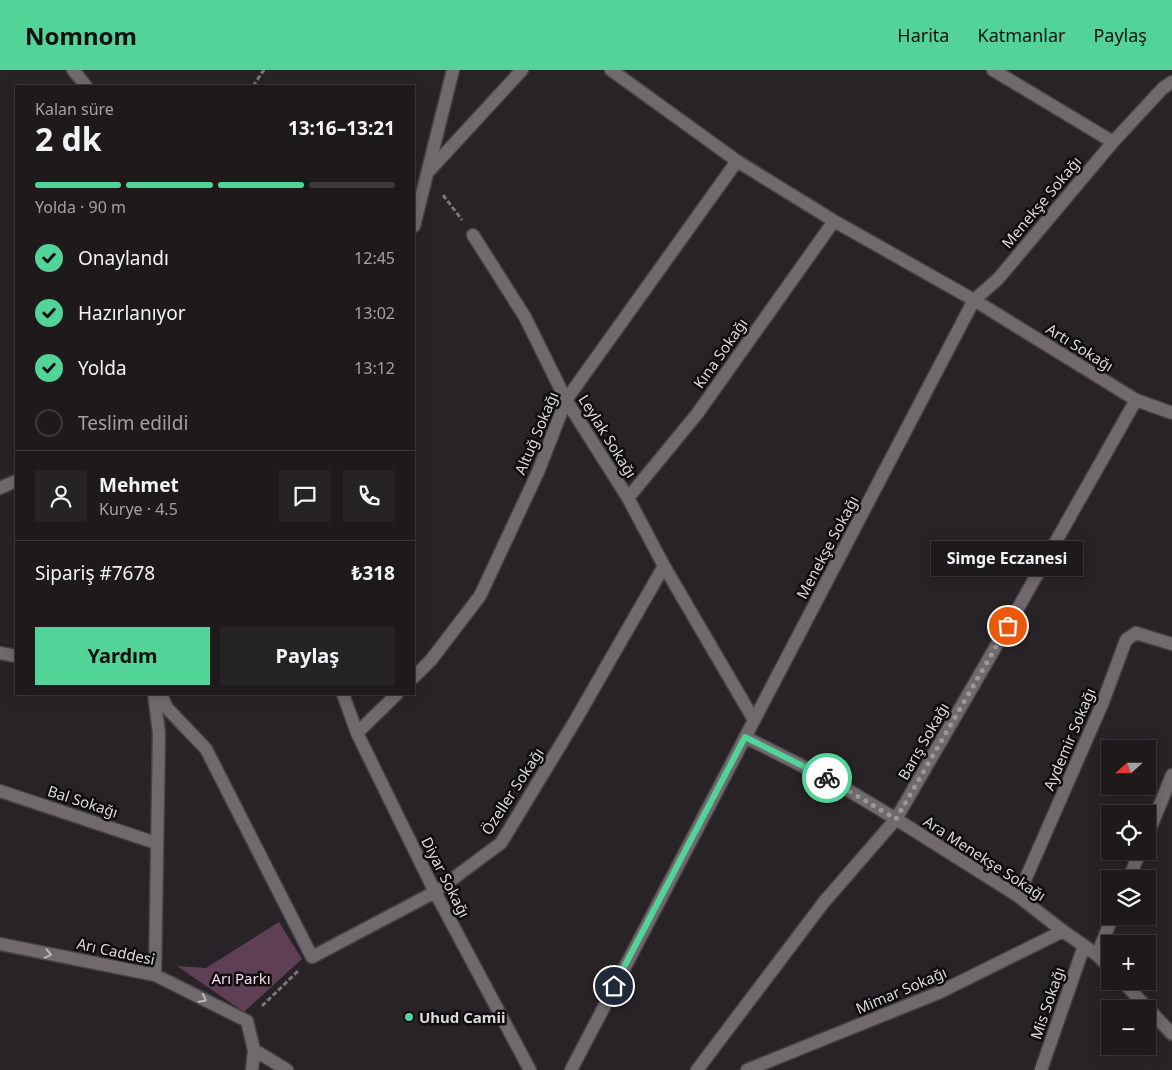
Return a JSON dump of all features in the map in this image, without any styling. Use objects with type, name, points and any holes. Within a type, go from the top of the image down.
[{"type":"street","points":[[73,70],[85,85]]},
{"type":"street","points":[[415,222],[453,70]]},
{"type":"street","points":[[427,173],[522,70]]},
{"type":"street","name":"Artı Sokağı","points":[[611,70],[737,160],[834,221],[974,300],[1136,400],[1172,413]]},
{"type":"street","points":[[993,70],[1113,142]]},
{"type":"street","name":"Menekşe Sokağı","points":[[570,1070],[974,300],[998,279],[1113,142],[1163,88],[1172,82]]},
{"type":"street","name":"Altuğ Sokağı","points":[[415,676],[431,660],[480,596],[538,472],[566,400],[737,160]]},
{"type":"street","name":"Kına Sokağı","points":[[628,498],[697,414],[834,221]]},
{"type":"street","name":"Leylak Sokağı","points":[[473,235],[526,317],[566,400],[628,498],[664,566],[754,720]]},
{"type":"street","name":"Barış Sokağı","points":[[697,1070],[824,902],[896,819],[1136,400]]},
{"type":"street","points":[[0,488],[15,481]]},
{"type":"street","name":"Özeller Sokağı","points":[[312,957],[435,892],[501,843],[575,721],[664,566]]},
{"type":"street","name":"Aydemir Sokağı","points":[[1018,896],[1103,702],[1126,640],[1136,633],[1172,644]]},
{"type":"street","points":[[0,653],[15,656]]},
{"type":"street","points":[[154,695],[159,733],[155,975]]},
{"type":"street","points":[[161,695],[167,708],[206,749],[312,957]]},
{"type":"street","name":"Diyar Sokağı","points":[[343,695],[357,733],[435,892],[530,1070]]},
{"type":"street","points":[[357,733],[396,695]]},
{"type":"street","name":"Ara Menekşe Sokağı","points":[[745,737],[838,784],[896,819],[1018,896],[1101,959]]},
{"type":"street","points":[[1156,814],[1172,775]]},
{"type":"street","name":"Bal Sokağı","points":[[0,791],[156,842]]},
{"type":"street","points":[[1097,955],[1110,925]]},
{"type":"street","name":"Mimar Sokağı","points":[[747,1070],[938,993],[1064,931]]},
{"type":"street","name":"Arı Caddesi","points":[[0,944],[155,975],[247,1021]]},
{"type":"street","name":"Mis Sokağı","points":[[1041,1070],[1084,946]]},
{"type":"street","points":[[1130,990],[1172,1034]]},
{"type":"street","points":[[247,1021],[254,1050],[252,1070]]},
{"type":"street","points":[[254,1050],[287,1070]]},
{"type":"path","points":[[254,85],[264,70]]},
{"type":"path","points":[[427,173],[473,235]]},
{"type":"path","points":[[247,1021],[312,957]]},
{"type":"green space","name":"Arı Parkı","points":[[279,922],[302,959],[244,1012],[177,966],[206,968]]},
{"type":"way so far","points":[[827,778],[896,819],[1008,626]]},
{"type":"place","name":"Simge Eczanesi","points":[[1008,626]]},
{"type":"place","name":"Uhud Camii","points":[[409,1017]]},
{"type":"route","points":[[614,986],[745,737],[827,778]]}]
